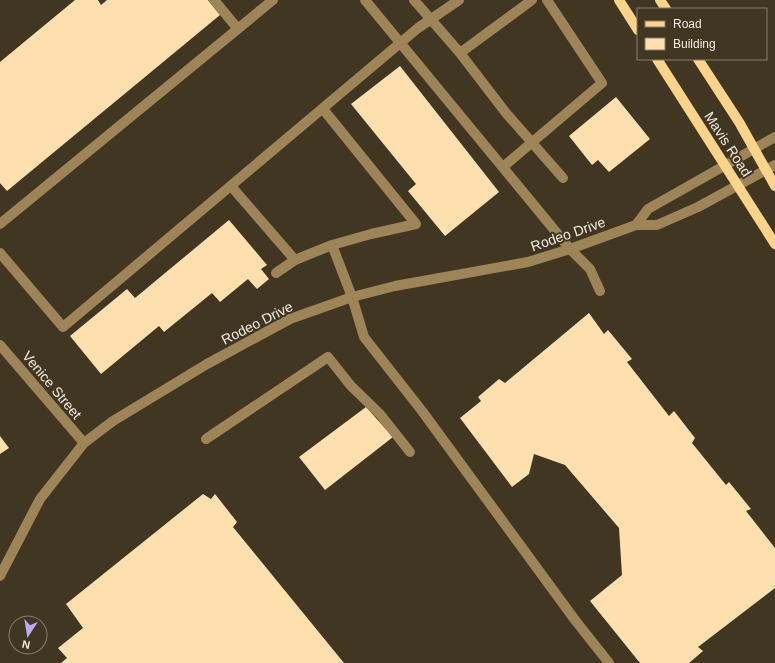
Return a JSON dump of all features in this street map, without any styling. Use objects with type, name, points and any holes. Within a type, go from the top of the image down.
[{"type":"main road","points":[[619,0],[637,28]]},
{"type":"main road","name":"Mavis Road","points":[[658,60],[775,244]]},
{"type":"main road","name":"Mavis Road","points":[[699,60],[739,122],[775,186]]},
{"type":"street","points":[[214,0],[238,29]]},
{"type":"street","points":[[0,224],[273,0]]},
{"type":"street","points":[[365,0],[570,249],[590,269],[600,291]]},
{"type":"street","points":[[0,253],[63,327],[431,19],[459,0]]},
{"type":"street","points":[[460,53],[532,0]]},
{"type":"street","points":[[502,167],[602,83],[547,0]]},
{"type":"street","points":[[416,1],[460,53],[506,113],[563,178]]},
{"type":"street","points":[[276,274],[295,260],[332,245],[371,234],[416,224],[323,109]]},
{"type":"street","points":[[636,225],[648,209],[775,137]]},
{"type":"street","name":"Rodeo Drive","points":[[0,576],[40,499],[84,443],[113,421],[200,368],[290,319],[352,297],[395,286],[528,262],[570,249],[636,225],[657,225],[698,207],[775,165]]},
{"type":"street","points":[[231,186],[295,260]]},
{"type":"street","points":[[332,245],[352,297],[364,337],[422,412],[575,620],[609,663]]},
{"type":"street","name":"Venice Street","points":[[0,345],[84,443]]},
{"type":"street","points":[[206,439],[328,357],[351,386],[380,414],[410,452]]},
{"type":"building","points":[[75,0],[98,0],[101,5],[107,0],[208,0],[220,15],[7,191],[0,183],[0,62]]},
{"type":"building","points":[[400,66],[499,192],[445,236],[408,191],[416,184],[351,104]]},
{"type":"building","points":[[616,97],[650,139],[609,172],[598,160],[592,165],[569,136]]},
{"type":"building","points":[[229,220],[267,265],[261,269],[269,279],[257,289],[248,279],[220,302],[212,293],[164,332],[159,326],[101,374],[70,336],[127,289],[135,298]]},
{"type":"building","points":[[589,313],[604,334],[608,330],[632,359],[627,362],[669,416],[674,411],[695,438],[692,443],[726,485],[729,482],[751,509],[746,511],[775,548],[775,588],[698,647],[703,651],[689,663],[640,663],[590,601],[622,575],[619,528],[565,465],[534,454],[529,474],[512,487],[460,418],[481,401],[478,397],[499,379],[505,383]]},
{"type":"building","points":[[366,407],[393,437],[325,490],[299,457]]},
{"type":"building","points":[[0,436],[9,448],[0,454]]},
{"type":"building","points":[[203,494],[211,499],[215,494],[237,522],[233,527],[344,663],[61,663],[67,658],[58,648],[83,628],[66,604]]}]
